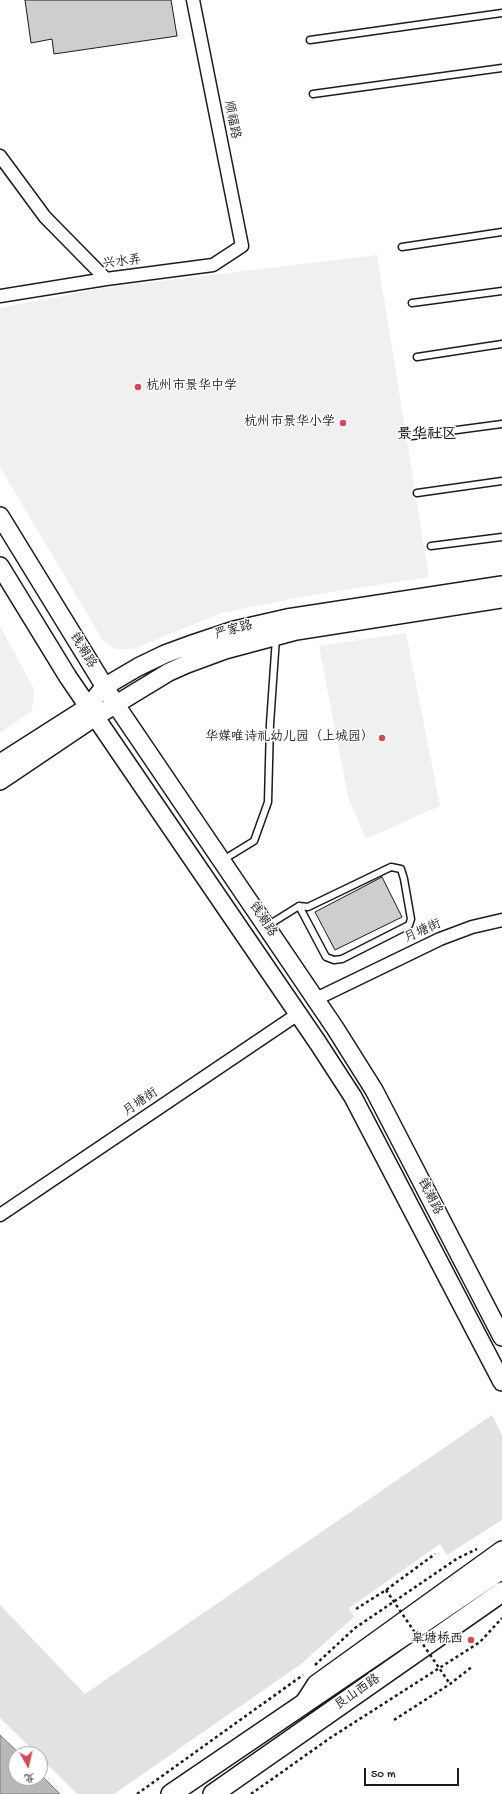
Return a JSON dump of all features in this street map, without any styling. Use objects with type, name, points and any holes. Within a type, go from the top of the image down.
[{"type":"main road","name":"钱潮路","points":[[0,516],[104,687],[316,999],[374,1090],[502,1337]]},
{"type":"main road","name":"钱潮路","points":[[0,566],[92,712],[298,1014],[363,1114],[502,1382]]},
{"type":"main road","name":"严家路","points":[[0,781],[92,712],[104,687],[138,667],[165,654],[234,630],[287,618],[341,608],[502,585]]},
{"type":"main road","name":"严家路","points":[[0,763],[92,712],[116,705],[159,678],[187,664],[225,650],[276,636],[339,623],[502,599]]},
{"type":"main road","name":"艮山西路","points":[[305,1702],[316,1684],[502,1550]]},
{"type":"main road","name":"艮山西路","points":[[171,1794],[502,1569]]},
{"type":"main road","name":"艮山西路","points":[[213,1794],[502,1592]]},
{"type":"street","name":"顺福路","points":[[192,0],[242,246]]},
{"type":"street","points":[[0,156],[45,217],[106,279]]},
{"type":"street","name":"兴水弄","points":[[0,296],[106,279],[213,265],[242,246]]},
{"type":"street","name":"月塘街","points":[[316,999],[440,939],[472,927],[502,920]]},
{"type":"street","name":"月塘街","points":[[0,1215],[298,1014]]},
{"type":"lane","points":[[310,40],[502,13]]},
{"type":"lane","points":[[314,94],[502,68]]},
{"type":"lane","points":[[402,247],[502,232]]},
{"type":"lane","points":[[412,303],[502,291]]},
{"type":"lane","points":[[417,357],[502,344]]},
{"type":"lane","points":[[412,436],[502,424]]},
{"type":"lane","points":[[417,493],[502,481]]},
{"type":"lane","points":[[431,546],[502,537]]},
{"type":"lane","points":[[222,861],[254,841],[268,802],[270,724],[276,636]]},
{"type":"lane","points":[[266,926],[299,906],[308,907],[391,867],[401,869],[411,919],[409,924],[342,959],[334,960],[326,957],[299,906]]},
{"type":"path","points":[[312,1668],[355,1628],[458,1558],[478,1548]]},
{"type":"path","points":[[356,1609],[386,1590],[435,1554]]},
{"type":"path","points":[[386,1590],[450,1684]]},
{"type":"path","points":[[252,1794],[330,1738],[480,1642],[502,1618]]},
{"type":"path","points":[[394,1720],[450,1684],[472,1666]]},
{"type":"path","points":[[137,1794],[306,1673]]},
{"type":"shaded area","name":"杭州市景华中学","points":[[377,255],[429,577],[312,595],[222,613],[133,649],[116,649],[103,641],[0,467],[0,308],[103,288]]},
{"type":"shaded area","points":[[0,626],[34,689],[32,711],[0,733]]},
{"type":"shaded area","name":"华媒唯诗礼幼儿园（上城园）","points":[[406,633],[440,806],[366,839],[348,797],[319,646]]},
{"type":"shaded area","points":[[492,1415],[502,1435],[502,1520],[447,1555],[440,1544],[349,1608],[354,1617],[301,1664],[114,1794],[77,1794],[48,1765],[48,1746],[29,1746],[0,1718],[0,1605],[85,1694]]},
{"type":"shaded area","points":[[0,1735],[12,1746],[8,1746],[8,1786],[48,1786],[48,1782],[60,1794],[0,1794]]},
{"type":"building","points":[[25,0],[171,0],[177,36],[54,54],[52,39],[31,43]]},
{"type":"building","points":[[382,877],[402,917],[335,950],[315,912]]},
{"type":"place","name":"杭州市景华中学","points":[[138,387]]},
{"type":"place","name":"杭州市景华小学","points":[[343,423]]},
{"type":"place","name":"华媒唯诗礼幼儿园（上城园）","points":[[382,738]]},
{"type":"place","name":"皋塘桥西","points":[[471,1640]]},
{"type":"district","name":"景华社区","points":[[427,436]]}]
